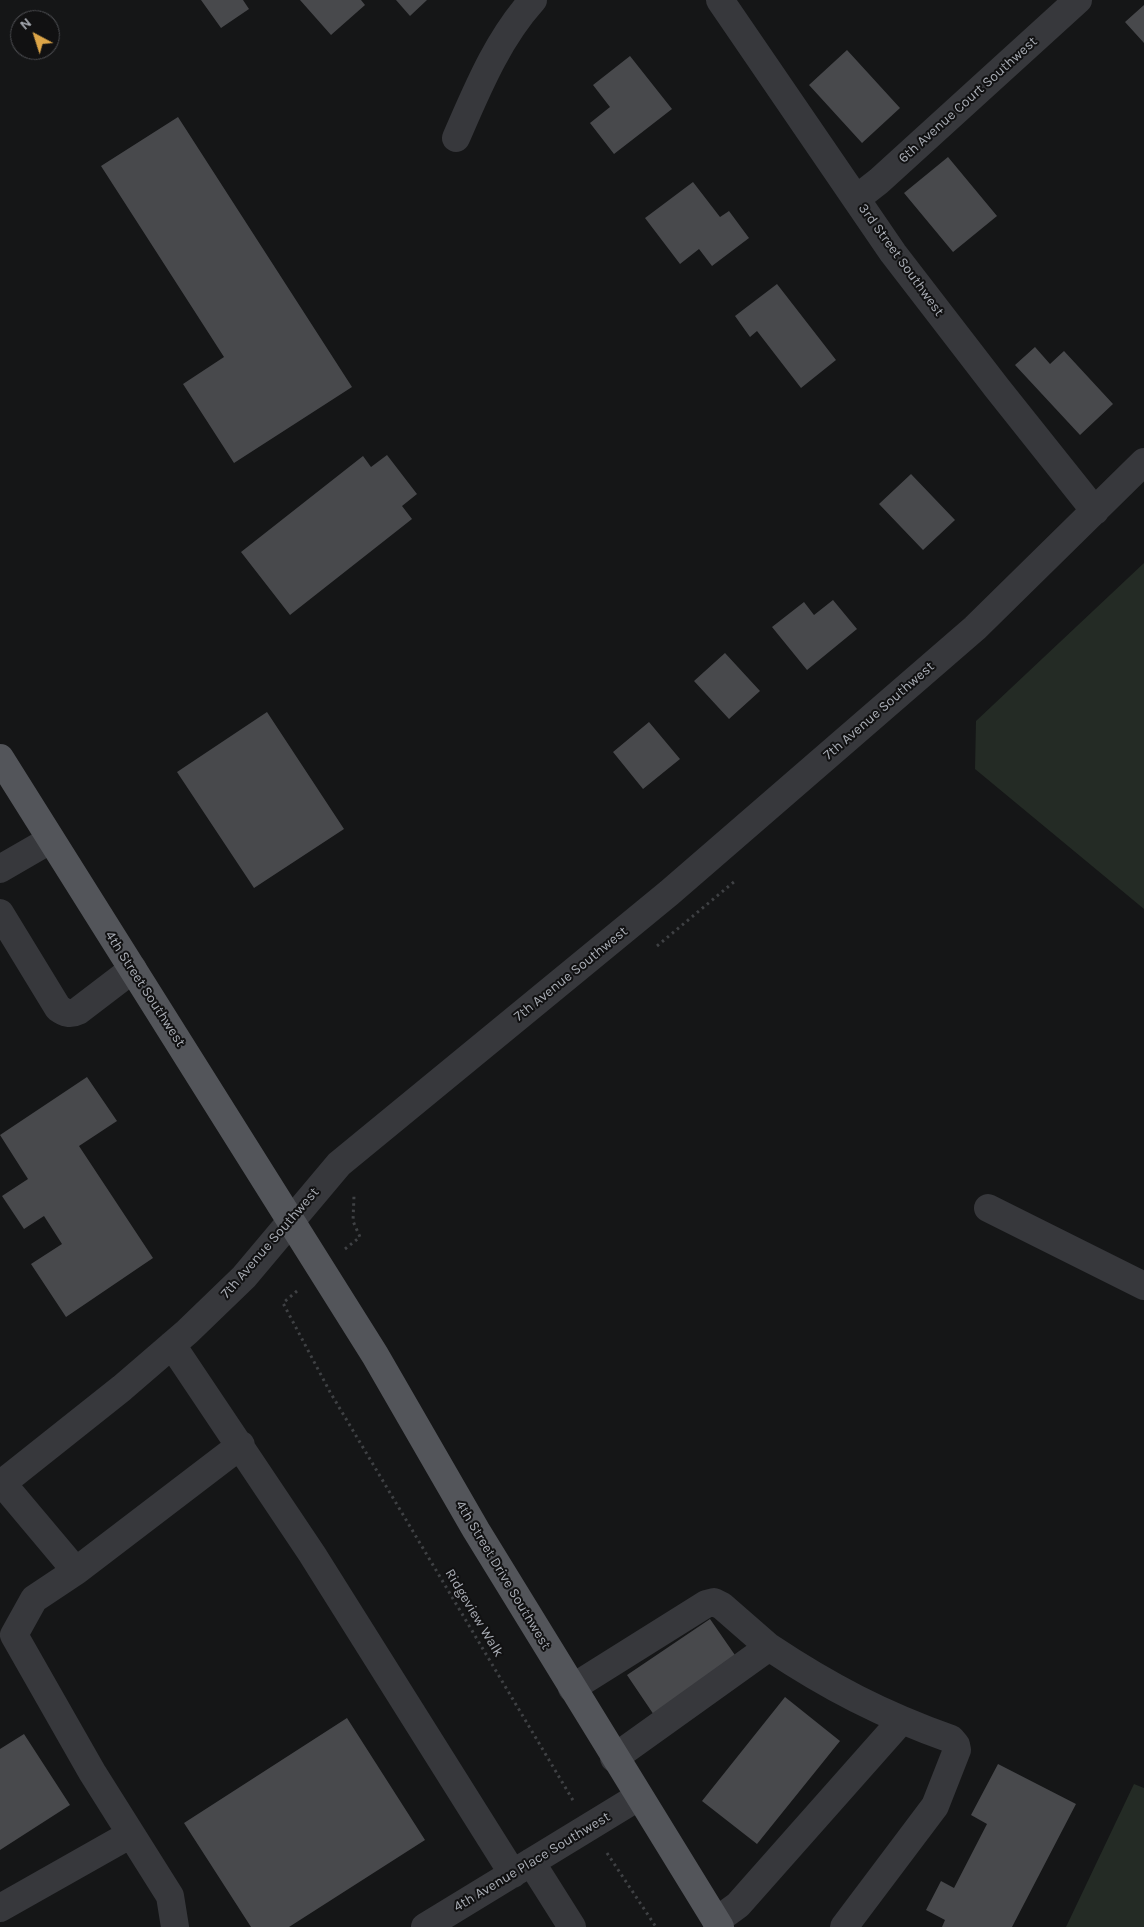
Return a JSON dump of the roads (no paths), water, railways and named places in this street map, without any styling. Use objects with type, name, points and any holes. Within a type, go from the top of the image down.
[{"type":"main road","name":"4th Street Southwest","points":[[0,758],[50,840],[223,1110],[290,1221]]},
{"type":"main road","name":"4th Street Drive Southwest","points":[[290,1221],[375,1355],[476,1530],[614,1758],[718,1924]]},
{"type":"street","points":[[456,138],[484,74],[520,14],[533,0]]},
{"type":"street","name":"3rd Street Southwest","points":[[720,0],[893,253],[1095,511]]},
{"type":"street","name":"6th Avenue Court Southwest","points":[[856,199],[879,181],[1078,0]]},
{"type":"street","name":"7th Avenue Southwest","points":[[1,1484],[172,1345],[244,1277],[339,1164],[669,893],[975,628],[1144,462]]},
{"type":"street","points":[[0,869],[50,840]]},
{"type":"street","points":[[0,913],[58,1008],[64,1012],[72,1014],[78,1011],[133,969]]},
{"type":"street","points":[[988,1208],[1144,1286]]},
{"type":"street","points":[[172,1345],[241,1445],[522,1868],[572,1927]]},
{"type":"street","points":[[175,1927],[170,1896],[7,1641],[34,1599],[76,1570],[241,1445]]},
{"type":"street","points":[[1,1484],[76,1570]]},
{"type":"street","points":[[572,1688],[706,1604],[714,1602],[722,1606],[769,1647],[822,1682],[902,1721],[950,1739],[956,1745],[957,1750],[935,1806],[844,1927]]},
{"type":"street","points":[[614,1758],[769,1647]]},
{"type":"street","points":[[718,1924],[738,1905],[902,1721]]},
{"type":"street","name":"4th Avenue Place Southwest","points":[[425,1927],[638,1797]]},
{"type":"street","points":[[0,1908],[131,1834]]}]
